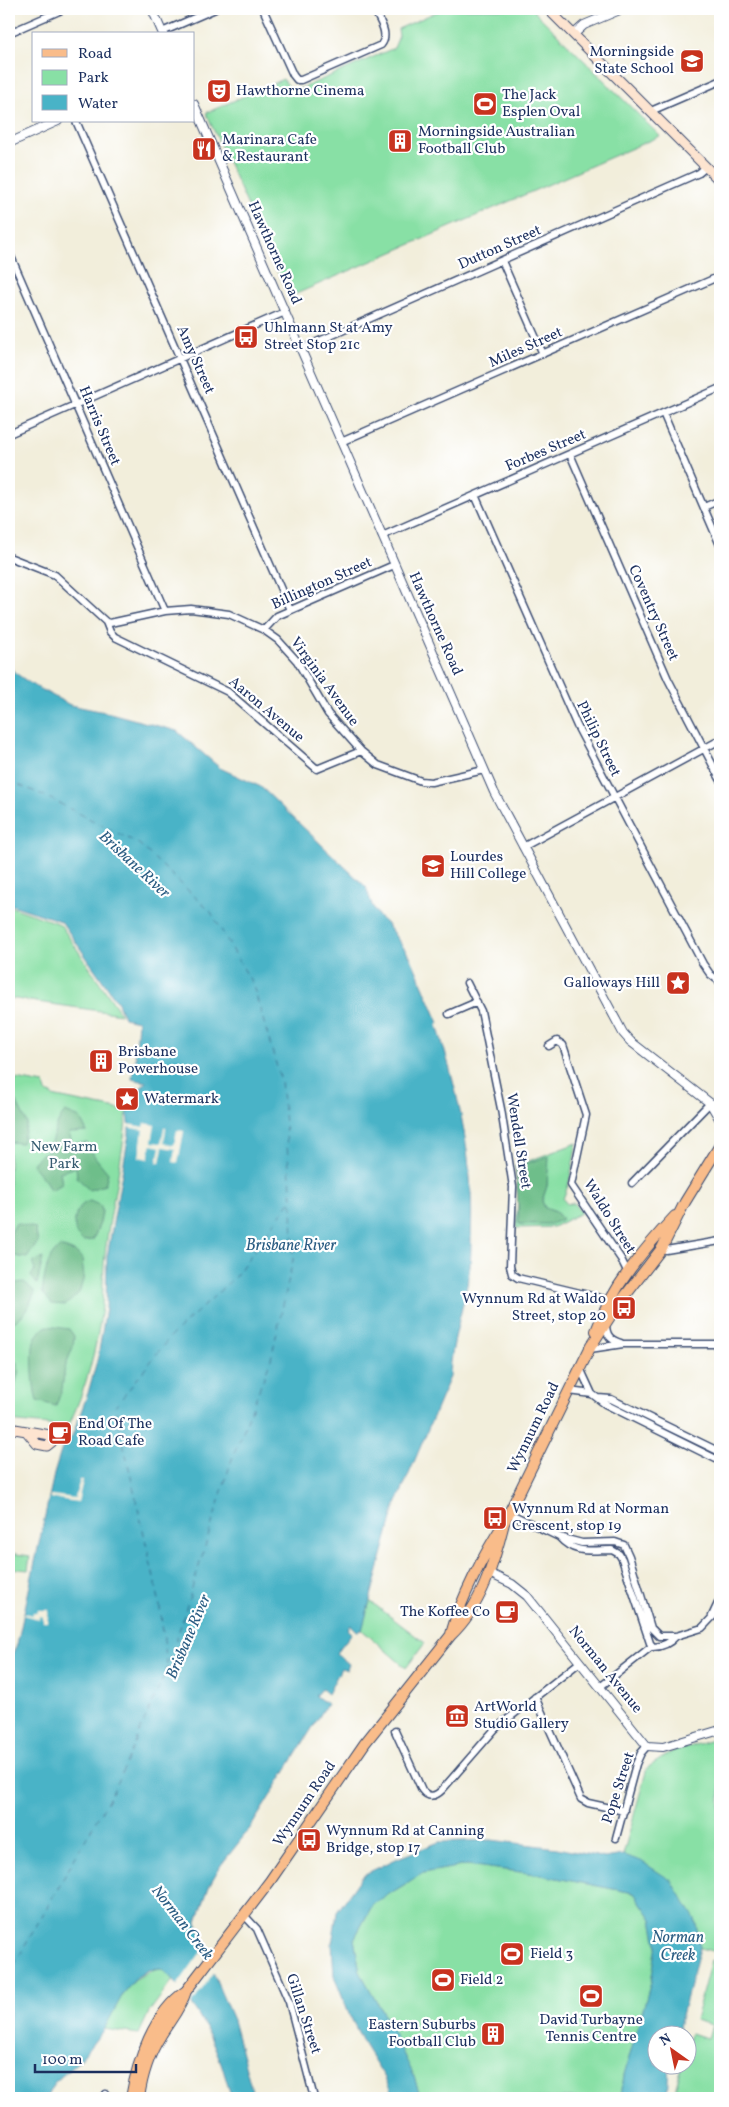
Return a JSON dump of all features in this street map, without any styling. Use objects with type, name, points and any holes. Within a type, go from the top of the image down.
[{"type":"main road","points":[[548,9],[720,180]]},
{"type":"main road","name":"Wynnum Road","points":[[590,1347],[662,1248],[681,1210],[720,1146]]},
{"type":"main road","name":"Wynnum Road","points":[[186,1991],[270,1881],[365,1742],[451,1635],[457,1614],[484,1571],[509,1513],[590,1347],[609,1300],[628,1273],[681,1210]]},
{"type":"main road","points":[[644,1254],[657,1246],[662,1248]]},
{"type":"main road","points":[[609,1300],[618,1299],[628,1293]]},
{"type":"main road","points":[[9,1428],[27,1432]]},
{"type":"main road","points":[[131,2098],[144,2049],[174,1999],[186,1991]]},
{"type":"main road","points":[[139,2098],[143,2078],[154,2046],[179,2009],[186,1991]]},
{"type":"street","points":[[9,33],[64,9]]},
{"type":"street","points":[[152,9],[162,32]]},
{"type":"street","points":[[164,32],[215,9]]},
{"type":"street","points":[[264,9],[293,75],[297,80],[301,80],[381,46],[385,40],[384,32],[374,9]]},
{"type":"street","points":[[574,34],[584,25],[622,9]]},
{"type":"street","points":[[651,111],[720,81]]},
{"type":"street","name":"Hawthorne Road","points":[[195,106],[484,770],[523,847],[623,1033],[630,1041],[710,1103],[720,1107]]},
{"type":"street","points":[[9,143],[56,122]]},
{"type":"street","name":"Amy Street","points":[[76,122],[290,610]]},
{"type":"street","name":"Dutton Street","points":[[301,349],[699,173],[706,167]]},
{"type":"street","name":"Harris Street","points":[[9,252],[165,611]]},
{"type":"street","points":[[502,261],[543,354]]},
{"type":"street","name":"Miles Street","points":[[341,442],[720,276]]},
{"type":"street","points":[[9,434],[285,312]]},
{"type":"street","name":"Forbes Street","points":[[382,536],[720,388]]},
{"type":"street","points":[[663,413],[720,545]]},
{"type":"street","name":"Coventry Street","points":[[570,454],[668,679],[720,779]]},
{"type":"street","name":"Philip Street","points":[[475,495],[577,726],[613,798],[703,964],[710,974],[720,982]]},
{"type":"street","points":[[704,507],[720,500]]},
{"type":"street","points":[[9,557],[55,576],[106,622]]},
{"type":"street","name":"Billington Street","points":[[264,630],[277,616],[394,565]]},
{"type":"street","name":"Virginia Avenue","points":[[106,622],[110,623],[165,611],[191,609],[229,614],[264,630],[278,640],[297,661],[328,714],[362,751],[378,765],[421,781],[431,782],[484,770]]},
{"type":"street","name":"Aaron Avenue","points":[[106,622],[110,632],[115,637],[228,692],[317,769],[362,751]]},
{"type":"street","points":[[523,847],[720,740]]},
{"type":"street","name":"Wendell Street","points":[[467,983],[481,1011],[497,1087],[514,1187],[510,1266],[512,1274],[518,1278],[609,1300]]},
{"type":"street","points":[[449,1014],[477,1002]]},
{"type":"street","name":"Waldo Street","points":[[549,1046],[558,1041],[563,1045],[586,1114],[571,1185],[621,1258],[628,1273]]},
{"type":"street","points":[[632,1183],[710,1103],[720,1120]]},
{"type":"street","points":[[662,1248],[666,1250],[720,1242]]},
{"type":"street","points":[[606,1323],[606,1331],[610,1338],[623,1344]]},
{"type":"street","points":[[590,1347],[623,1344],[720,1344]]},
{"type":"street","points":[[580,1368],[595,1396],[605,1404],[720,1460]]},
{"type":"street","points":[[569,1391],[611,1399],[720,1452]]},
{"type":"street","points":[[509,1513],[560,1537],[582,1543],[616,1542],[623,1544],[629,1556],[652,1630],[660,1637],[676,1636],[702,1628],[720,1609]]},
{"type":"street","points":[[560,1537],[566,1544],[580,1551],[612,1550],[620,1556],[646,1636],[652,1646],[655,1648],[666,1644],[676,1636]]},
{"type":"street","name":"Norman Avenue","points":[[484,1571],[512,1584],[522,1591],[647,1746]]},
{"type":"street","points":[[711,1619],[720,1599]]},
{"type":"street","points":[[600,1687],[652,1646]]},
{"type":"street","points":[[395,1731],[422,1791],[428,1795],[435,1795],[442,1790],[496,1729],[580,1662]]},
{"type":"street","points":[[535,1697],[581,1798],[591,1804],[624,1811]]},
{"type":"street","points":[[647,1746],[660,1747],[720,1730]]},
{"type":"street","name":"Pope Street","points":[[616,1838],[638,1758],[647,1746]]},
{"type":"street","name":"Gillan Street","points":[[244,1916],[252,1921],[257,1929],[289,2002],[314,2098]]},
{"type":"green space","points":[[443,9],[532,9],[660,136],[289,297],[206,113],[283,79],[291,89],[300,89],[394,48],[399,36],[398,29]]},
{"type":"green space","points":[[9,906],[60,924],[121,1014],[9,998]]},
{"type":"green space","name":"New Farm Park","points":[[16,1079],[44,1084],[46,1092],[52,1094],[52,1096],[127,1111],[106,1246],[102,1307],[97,1338],[90,1368],[68,1427],[9,1421],[9,1087],[14,1088]]},
{"type":"green space","points":[[9,1098],[15,1099],[27,1123],[22,1143],[9,1142]]},
{"type":"green space","points":[[65,1112],[80,1118],[87,1132],[69,1133],[72,1143],[87,1143],[108,1173],[105,1185],[89,1190],[77,1177],[76,1167],[60,1172],[62,1184],[50,1190],[32,1165],[40,1155],[47,1152],[57,1126]]},
{"type":"green space","points":[[577,1143],[569,1183],[563,1199],[567,1204],[574,1203],[581,1213],[553,1227],[516,1228],[518,1199],[515,1166]],"holes":[[[548,1156],[547,1186],[542,1201],[545,1208],[556,1212],[561,1219],[519,1224],[519,1199]]]},
{"type":"green space","points":[[549,1156],[547,1186],[542,1201],[545,1208],[556,1212],[562,1219],[551,1224],[519,1224],[516,1167]]},
{"type":"green space","points":[[90,1201],[101,1206],[102,1212],[93,1240],[83,1241],[76,1234],[75,1219],[81,1206]]},
{"type":"green space","points":[[16,1223],[35,1228],[38,1242],[27,1258],[15,1256],[9,1263],[9,1237]]},
{"type":"green space","points":[[61,1247],[77,1253],[82,1259],[84,1277],[79,1293],[66,1305],[52,1304],[42,1292],[49,1261],[52,1255]]},
{"type":"green space","points":[[43,1258],[37,1284],[31,1276],[35,1270],[32,1263]]},
{"type":"green space","points":[[24,1282],[35,1292],[22,1315],[14,1322],[9,1323],[9,1284]]},
{"type":"green space","points":[[47,1326],[69,1329],[74,1336],[73,1347],[65,1367],[62,1389],[56,1406],[37,1401],[34,1388],[34,1341],[39,1332]]},
{"type":"green space","points":[[17,1362],[19,1370],[9,1404],[9,1375]]},
{"type":"green space","points":[[9,1553],[30,1556],[28,1570],[9,1568]]},
{"type":"green space","points":[[370,1601],[425,1643],[406,1668],[362,1630]]},
{"type":"green space","points":[[720,1738],[720,1953],[700,1948],[695,1919],[623,1855],[647,1768],[673,1751]]},
{"type":"green space","points":[[467,1865],[536,1874],[634,1893],[652,1919],[657,1944],[651,1982],[624,2075],[621,2098],[421,2098],[413,2074],[386,2018],[360,1972],[354,1939],[373,1904],[423,1873]]},
{"type":"green space","points":[[711,1960],[720,1963],[720,2098],[673,2098],[680,2074],[696,2074],[696,2035],[708,2038],[712,2025],[695,2020]]},
{"type":"green space","points":[[162,1969],[173,1980],[149,2012],[139,2034],[104,2029],[120,1999],[133,1982],[151,1971]]},
{"type":"water","name":"Brisbane River","points":[[9,664],[14,672],[31,684],[70,705],[110,713],[177,731],[220,768],[261,787],[366,887],[372,905],[379,917],[386,923],[411,958],[439,1023],[437,1025],[464,1130],[472,1210],[471,1260],[455,1337],[450,1377],[395,1507],[362,1630],[357,1631],[351,1625],[348,1629],[352,1633],[336,1653],[349,1664],[347,1670],[341,1668],[328,1694],[322,1689],[316,1696],[327,1704],[251,1827],[221,1865],[210,1884],[197,1921],[217,1983],[233,2020],[254,2098],[231,2098],[221,2064],[206,2028],[186,1996],[162,1969],[148,1970],[137,1977],[123,1994],[104,2029],[80,2060],[54,2083],[46,2098],[9,2098],[9,1660],[17,1645],[54,1474],[62,1448],[72,1436],[88,1393],[98,1357],[106,1308],[107,1257],[129,1134],[126,1105],[146,1082],[132,1079],[133,1070],[135,1069],[136,1056],[134,1051],[136,1049],[138,1021],[124,1018],[118,1003],[61,921],[9,904]]},
{"type":"water","name":"Norman Creek","points":[[491,1840],[557,1848],[605,1858],[623,1855],[641,1861],[672,1881],[695,1919],[700,1948],[680,2024],[646,2024],[646,2074],[668,2074],[667,2098],[621,2098],[624,2075],[651,1982],[657,1944],[652,1919],[634,1893],[536,1874],[467,1865],[423,1873],[373,1904],[354,1939],[360,1972],[386,2018],[413,2074],[421,2098],[394,2098],[385,2078],[365,2046],[349,2014],[334,1976],[332,1944],[337,1912],[363,1875],[398,1858],[439,1842]]},
{"type":"pier","points":[[145,1123],[155,1125],[152,1142],[161,1143],[164,1128],[166,1128],[164,1143],[174,1145],[177,1130],[184,1131],[178,1163],[173,1162],[175,1149],[163,1147],[160,1162],[157,1162],[160,1147],[151,1145],[148,1159],[139,1157],[143,1130],[126,1127],[127,1124],[144,1127]]},
{"type":"pier","points":[[80,1480],[83,1480],[78,1502],[50,1498],[50,1495],[75,1498]]},
{"type":"pier","points":[[38,1610],[49,1610],[47,1622],[43,1622],[43,1617],[40,1616],[39,1619],[23,1615],[24,1613],[32,1615],[33,1612],[37,1613]]},
{"type":"pier","points":[[206,1945],[215,1971],[191,2005],[176,1987]]},
{"type":"ferry route","points":[[9,781],[43,795],[139,844],[211,912],[253,985],[281,1081],[292,1199],[293,1260],[271,1359],[231,1462],[168,1667],[118,1782],[9,1974]]},
{"type":"ferry route","points":[[167,1665],[159,1600],[115,1407],[170,1337],[234,1278],[291,1200]]},
{"type":"place","name":"Morningside State School","points":[[692,61]]},
{"type":"place","name":"Hawthorne Cinema","points":[[219,91]]},
{"type":"place","name":"The Jack Esplen Oval","points":[[485,104]]},
{"type":"place","name":"Morningside Australian Football Club","points":[[400,141]]},
{"type":"place","name":"Marinara Cafe & Restaurant","points":[[204,149]]},
{"type":"place","name":"Uhlmann St at Amy Street Stop 21c","points":[[246,337]]},
{"type":"place","name":"Lourdes Hill College","points":[[433,866]]},
{"type":"place","name":"Galloways Hill","points":[[678,983]]},
{"type":"place","name":"Brisbane Powerhouse","points":[[101,1061]]},
{"type":"place","name":"Watermark","points":[[127,1099]]},
{"type":"place","name":"Wynnum Rd at Waldo Street, stop 20","points":[[624,1308]]},
{"type":"place","name":"End Of The Road Cafe","points":[[60,1433]]},
{"type":"place","name":"Wynnum Rd at Norman Crescent, stop 19","points":[[495,1518]]},
{"type":"place","name":"The Koffee Co","points":[[507,1612]]},
{"type":"place","name":"ArtWorld Studio Gallery","points":[[457,1716]]},
{"type":"place","name":"Wynnum Rd at Canning Bridge, stop 17","points":[[309,1840]]},
{"type":"place","name":"Field 3","points":[[512,1954]]},
{"type":"place","name":"Field 2","points":[[443,1980]]},
{"type":"place","name":"David Turbayne Tennis Centre","points":[[591,1996]]},
{"type":"place","name":"Eastern Suburbs Football Club","points":[[493,2034]]}]
